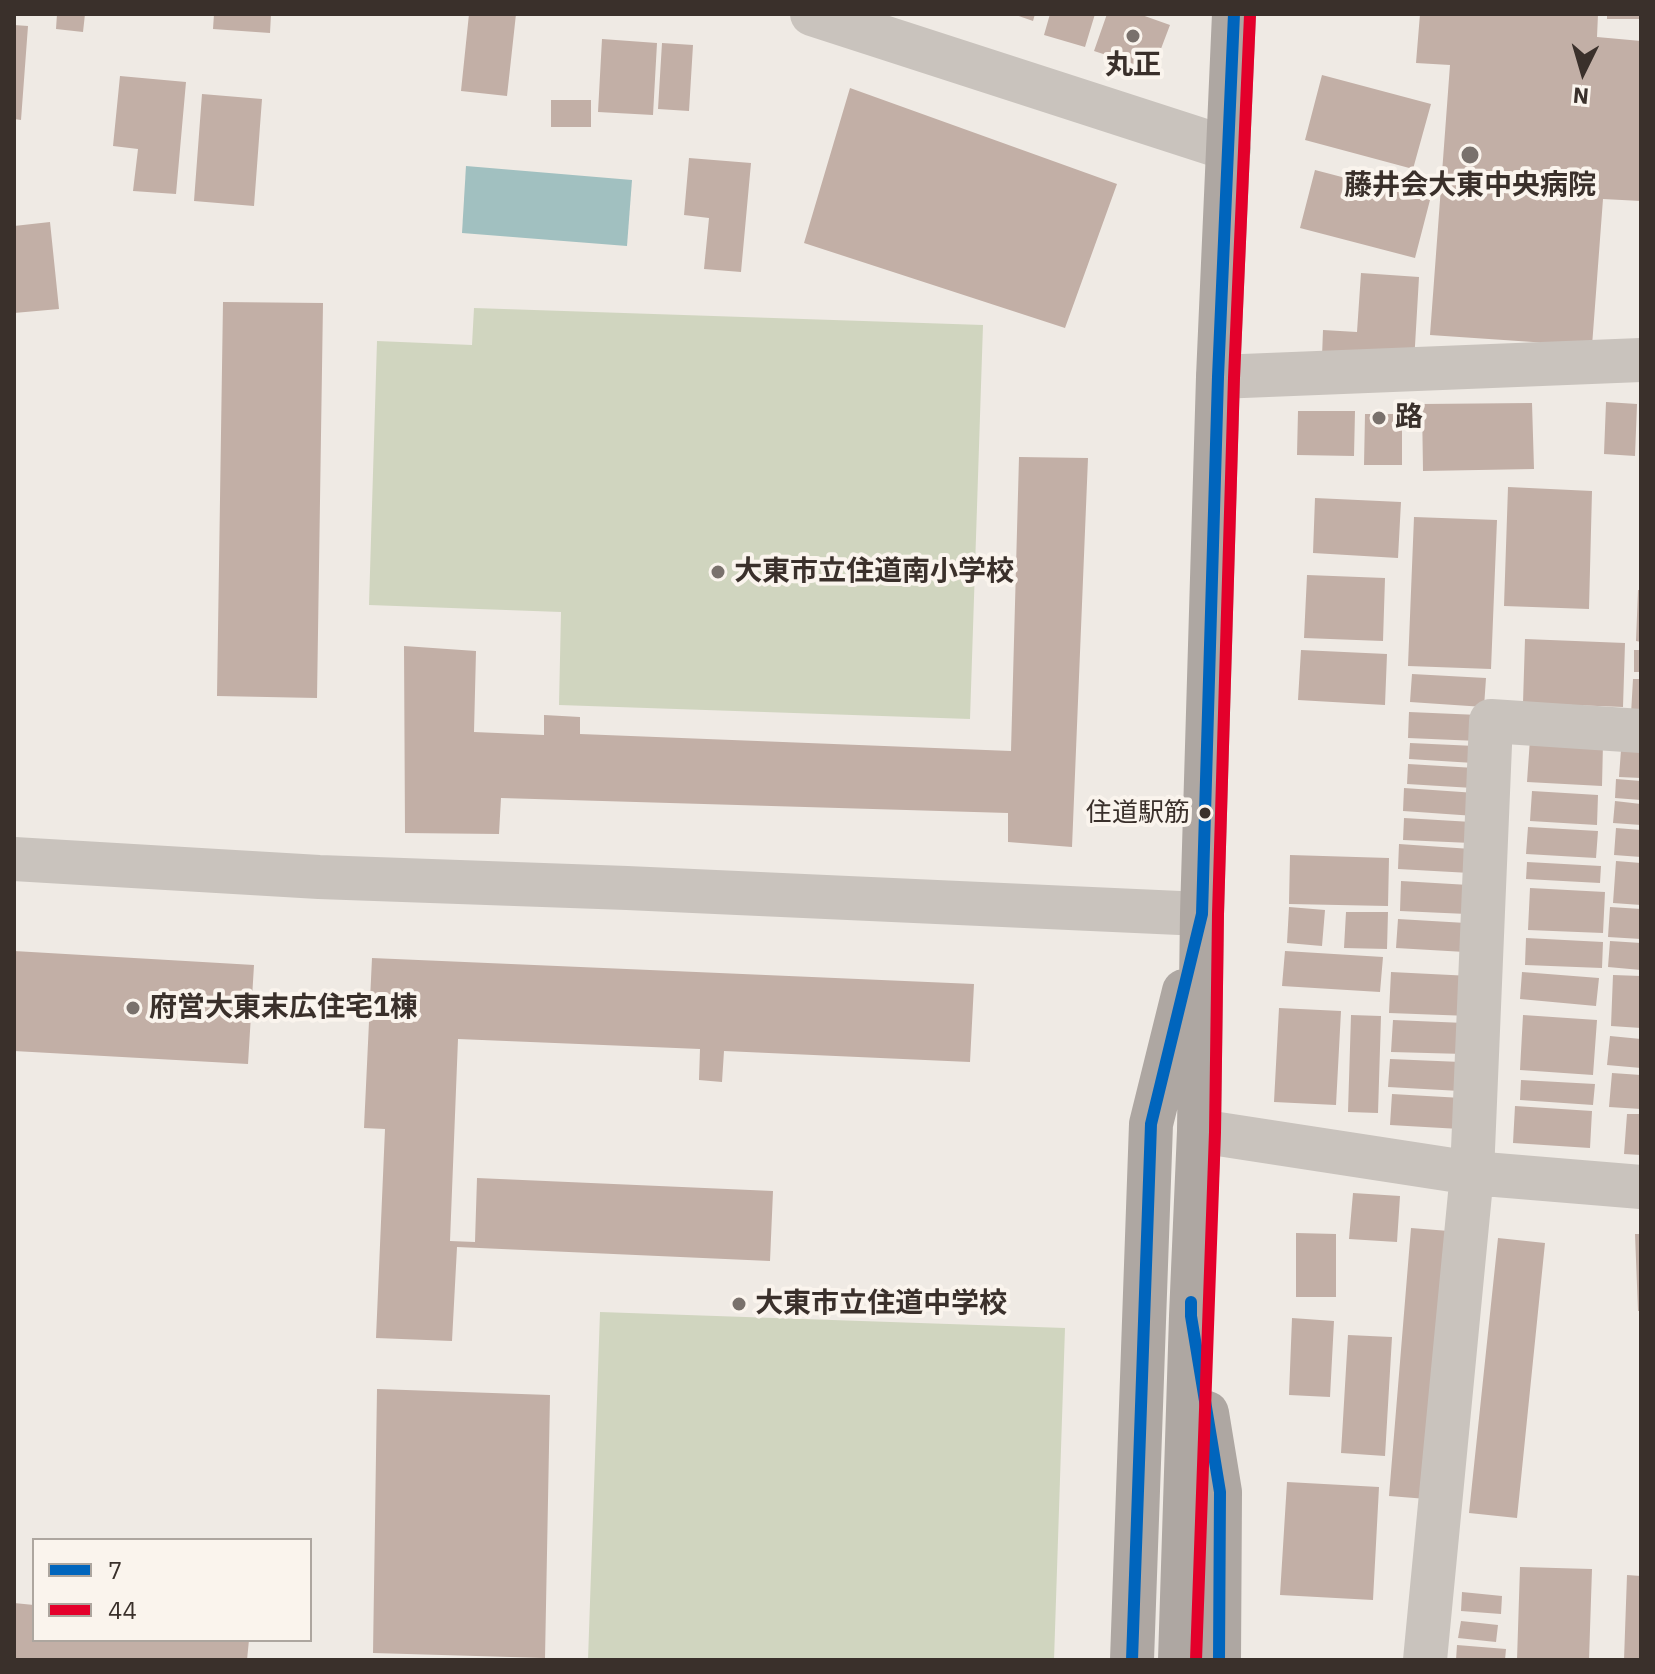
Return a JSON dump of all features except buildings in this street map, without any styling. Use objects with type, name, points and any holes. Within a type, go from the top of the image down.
[{"type":"main road","points":[[1180,1660],[1199,1131],[1202,914],[1218,377],[1234,14]]},
{"type":"main road","points":[[1132,1660],[1151,1124],[1202,914]]},
{"type":"main road","points":[[1191,1316],[1220,1492],[1219,1660]]},
{"type":"street","points":[[812,14],[1229,149]]},
{"type":"street","points":[[1218,377],[1641,360]]},
{"type":"street","points":[[1425,1660],[1472,1173],[1491,721],[1641,731]]},
{"type":"street","points":[[14,859],[319,877],[1202,914]]},
{"type":"street","points":[[1199,1131],[1472,1173],[1641,1187]]},
{"type":"green space","points":[[474,308],[983,325],[970,719],[559,705],[561,612],[369,605],[377,341],[472,345]]},
{"type":"green space","points":[[600,1312],[1065,1328],[1054,1660],[588,1660]]},
{"type":"water","points":[[466,166],[632,180],[627,246],[462,233]]},
{"type":"transit line","name":"7","points":[[1132,1660],[1151,1124],[1202,914],[1218,377],[1234,14]]},
{"type":"transit line","name":"44","points":[[1196,1660],[1215,1132],[1218,914],[1234,378],[1250,15]]},
{"type":"transit line","name":"7","points":[[1191,1302],[1220,1492],[1219,1660]]},
{"type":"place","name":"丸正","points":[[1133,36]]},
{"type":"place","name":"藤井会大東中央病院","points":[[1470,155]]},
{"type":"place","name":"路","points":[[1379,418]]},
{"type":"place","name":"大東市立住道南小学校","points":[[718,572]]},
{"type":"place","name":"住道駅筋","points":[[1205,813]]},
{"type":"place","name":"府営大東末広住宅1棟","points":[[133,1008]]},
{"type":"place","name":"大東市立住道中学校","points":[[739,1304]]}]
